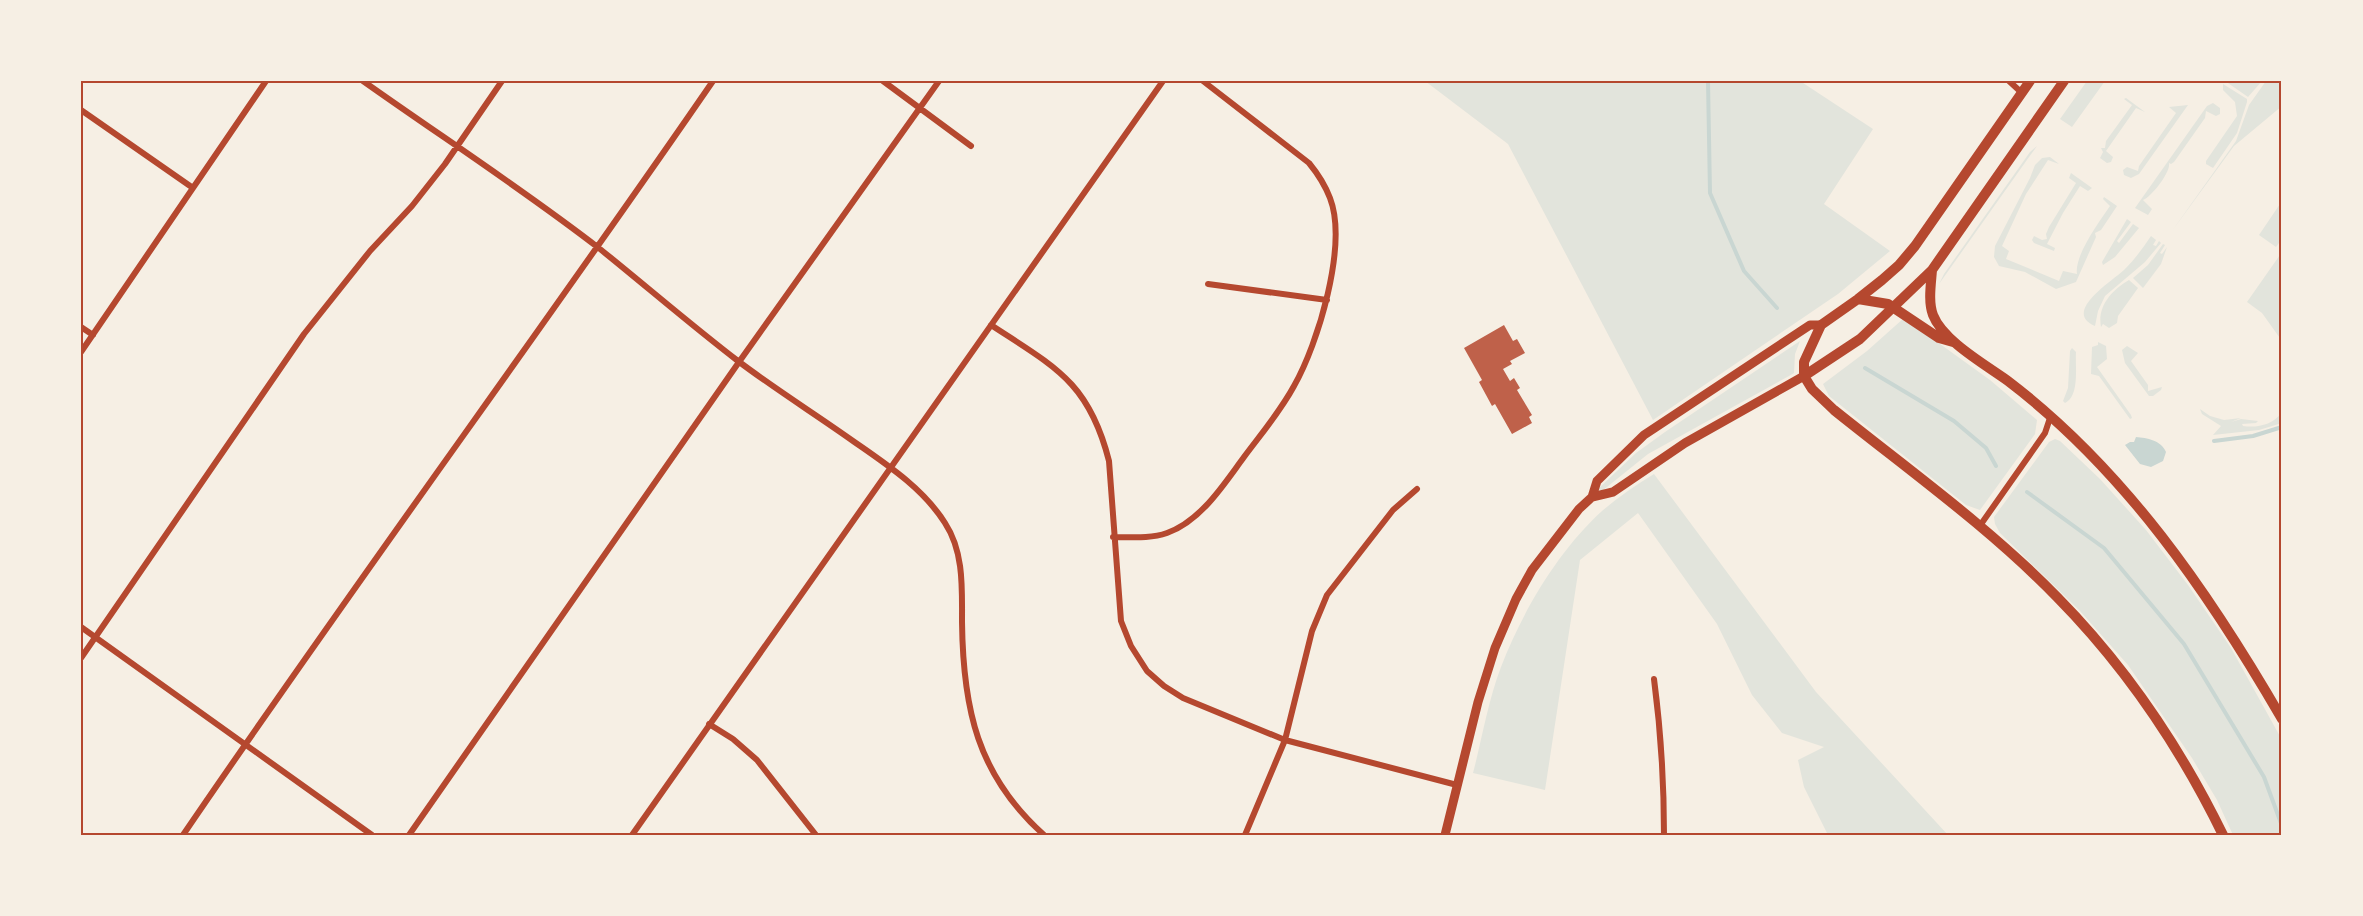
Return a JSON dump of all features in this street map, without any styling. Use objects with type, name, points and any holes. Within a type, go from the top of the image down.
[{"type":"main road","points":[[2030,81],[1915,246],[1899,265],[1858,299],[1821,325],[1804,362],[1804,376],[1812,389],[1834,410],[1979,527],[2057,597],[2126,676],[2199,786],[2223,835]]},
{"type":"main road","points":[[1592,496],[1614,492],[1685,443],[1804,376],[1860,339],[1932,270],[2064,81]]},
{"type":"main road","points":[[1932,270],[1930,295],[1933,316],[1954,342],[2052,415],[2102,466],[2191,573],[2237,643],[2282,719]]},
{"type":"main road","points":[[1858,299],[1888,304],[1939,338],[1954,342]]},
{"type":"main road","points":[[1445,835],[1478,702],[1495,648],[1516,599],[1532,570],[1578,509],[1592,496],[1597,481],[1644,435],[1810,325],[1821,325]]},
{"type":"street","points":[[81,351],[266,81]]},
{"type":"street","points":[[363,81],[598,248],[739,362],[891,467],[929,503],[945,523],[955,543],[961,570],[962,646],[970,714],[983,753],[1003,790],[1029,822],[1044,835]]},
{"type":"street","points":[[81,658],[304,334],[370,251],[412,206],[457,147],[502,81]]},
{"type":"street","points":[[183,835],[245,744],[598,248],[712,81]]},
{"type":"street","points":[[883,81],[970,146]]},
{"type":"street","points":[[409,835],[739,362],[939,81]]},
{"type":"street","points":[[632,835],[1163,81]]},
{"type":"street","points":[[1113,537],[1148,537],[1168,532],[1194,517],[1210,500],[1275,416],[1295,384],[1319,328],[1326,300],[1333,264],[1335,223],[1331,200],[1316,171],[1309,163],[1203,81]]},
{"type":"street","points":[[2009,81],[2022,93]]},
{"type":"street","points":[[81,110],[193,188]]},
{"type":"street","points":[[1208,284],[1326,300]]},
{"type":"street","points":[[991,325],[1058,370],[1077,389],[1102,435],[1109,461],[1121,621],[1131,646],[1147,671],[1164,686],[1183,698],[1285,740],[1457,785]]},
{"type":"street","points":[[81,327],[93,335]]},
{"type":"street","points":[[1979,527],[2045,433],[2052,415]]},
{"type":"street","points":[[1245,835],[1285,740],[1312,631],[1327,595],[1393,510],[1417,489]]},
{"type":"street","points":[[81,627],[372,835]]},
{"type":"street","points":[[1654,679],[1661,734],[1664,835]]},
{"type":"street","points":[[709,724],[733,739],[757,760],[816,835]]},
{"type":"shaded area","points":[[1425,81],[1800,81],[1873,129],[1824,204],[1890,251],[1838,294],[1653,420],[1508,144]]},
{"type":"shaded area","points":[[2087,81],[2105,81],[2072,127],[2060,119]]},
{"type":"shaded area","points":[[2225,81],[2262,81],[2248,97]]},
{"type":"shaded area","points":[[2266,81],[2282,83],[2282,106],[2234,146],[2172,231],[2236,141],[2249,105]]},
{"type":"shaded area","points":[[2223,84],[2247,99],[2247,102],[2237,133],[2213,168],[2206,164],[2206,161],[2237,116],[2235,102],[2223,90]]},
{"type":"shaded area","points":[[2126,98],[2145,112],[2136,108],[2106,151],[2113,157],[2111,162],[2107,163],[2100,158],[2103,152],[2101,148],[2105,148],[2106,141],[2132,105],[2124,99]]},
{"type":"shaded area","points":[[2213,103],[2220,108],[2220,114],[2216,116],[2206,111],[2205,118],[2174,162],[2169,163],[2160,184],[2143,200],[2152,209],[2148,215],[2135,208],[2207,106]]},
{"type":"shaded area","points":[[2188,105],[2139,174],[2131,178],[2124,175],[2123,170],[2127,167],[2138,171],[2139,166],[2176,113],[2169,107]]},
{"type":"shaded area","points":[[2037,146],[1939,284],[2030,152]]},
{"type":"shaded area","points":[[2050,157],[2059,164],[2048,160],[2026,194],[2002,246],[2009,251],[2006,259],[2059,281],[2063,271],[2077,274],[2083,249],[2110,206],[2103,199],[2104,197],[2117,206],[2101,230],[2095,233],[2096,237],[2076,282],[2056,289],[2025,272],[1999,266],[1994,257],[1995,246],[2035,165],[2042,158]]},
{"type":"shaded area","points":[[2071,173],[2092,188],[2088,191],[2080,186],[2063,213],[2047,244],[2055,248],[2054,251],[2032,240],[2034,236],[2042,240],[2047,239],[2046,234],[2049,227],[2076,183],[2069,178]]},
{"type":"shaded area","points":[[2282,201],[2282,239],[2276,247],[2259,235]]},
{"type":"shaded area","points":[[2127,219],[2131,222],[2117,241],[2119,243],[2133,224],[2139,228],[2115,257],[2103,265],[2102,262]]},
{"type":"shaded area","points":[[2151,236],[2156,240],[2153,245],[2156,246],[2159,241],[2161,243],[2145,262],[2105,296],[2098,311],[2095,326],[2086,320],[2084,313],[2093,296],[2129,265]]},
{"type":"shaded area","points":[[2163,244],[2165,245],[2160,253],[2162,254],[2167,247],[2161,264],[2143,288],[2133,278],[2148,265]]},
{"type":"shaded area","points":[[2282,252],[2282,341],[2262,313],[2247,302]]},
{"type":"shaded area","points":[[2129,280],[2138,288],[2118,316],[2117,323],[2109,328],[2103,324],[2101,327],[2101,312],[2107,299]]},
{"type":"shaded area","points":[[1904,318],[1990,380],[2037,420],[2035,434],[1980,510],[1966,505],[1829,396],[1823,384],[1867,351]]},
{"type":"shaded area","points":[[1800,341],[1795,354],[1794,373],[1648,454],[1602,491],[1598,489],[1636,453]]},
{"type":"shaded area","points":[[2098,342],[2106,346],[2107,359],[2097,367],[2131,415],[2130,419],[2099,376],[2091,374],[2092,347],[2098,345]]},
{"type":"shaded area","points":[[2127,346],[2138,353],[2131,361],[2148,385],[2148,391],[2162,387],[2153,396],[2149,396],[2125,363],[2122,350]]},
{"type":"shaded area","points":[[2072,348],[2076,352],[2076,380],[2073,394],[2065,403],[2063,401],[2068,388]]},
{"type":"shaded area","points":[[2200,409],[2210,416],[2224,420],[2241,418],[2231,422],[2241,419],[2258,421],[2242,424],[2248,427],[2269,423],[2281,413],[2282,423],[2259,430],[2213,435],[2221,426],[2202,414]]},
{"type":"shaded area","points":[[2136,437],[2149,439],[2161,445],[2166,452],[2163,461],[2151,467],[2140,464],[2125,445],[2134,442]]},
{"type":"shaded area","points":[[2055,439],[2060,441],[2100,479],[2146,530],[2188,585],[2231,648],[2282,740],[2282,835],[2233,835],[2217,800],[2192,758],[2128,665],[2080,611],[2000,533],[1994,517],[2049,442]]},
{"type":"shaded area","points":[[1654,474],[1816,692],[1948,835],[1828,835],[1804,787],[1798,760],[1824,747],[1782,733],[1752,695],[1717,624],[1638,513],[1580,560],[1545,790],[1473,773],[1496,680],[1519,625],[1543,583],[1556,563],[1602,511],[1627,491]]},
{"type":"building","points":[[1504,325],[1513,341],[1517,339],[1525,353],[1510,361],[1512,364],[1503,369],[1510,381],[1514,378],[1520,388],[1517,390],[1532,415],[1529,417],[1532,423],[1512,434],[1495,404],[1492,406],[1479,382],[1482,380],[1464,348]]},
{"type":"waterway","points":[[1708,81],[1710,193],[1744,271],[1777,308]]},
{"type":"waterway","points":[[1865,368],[1954,421],[1986,448],[1996,466]]},
{"type":"waterway","points":[[2214,441],[2253,436],[2282,427]]},
{"type":"waterway","points":[[2027,492],[2104,548],[2184,644],[2264,777],[2282,826]]}]
